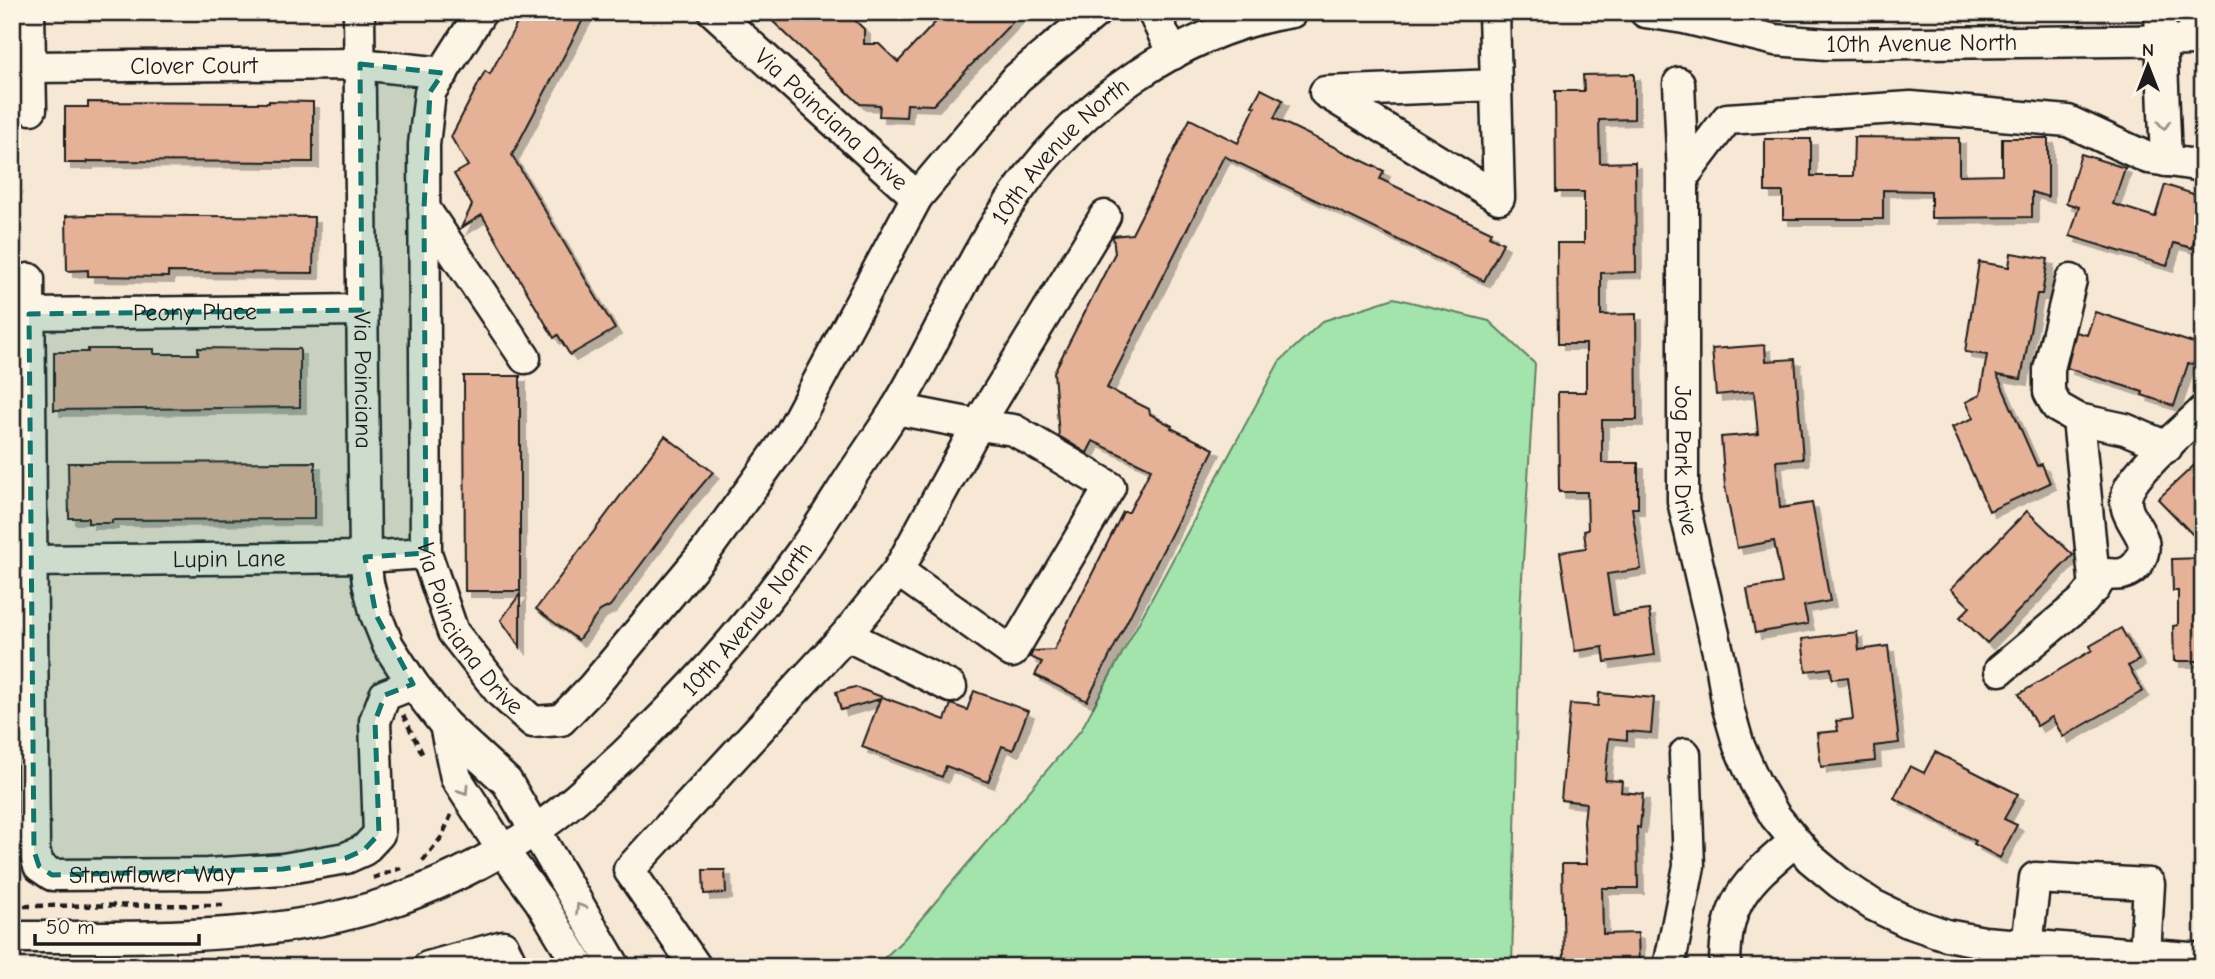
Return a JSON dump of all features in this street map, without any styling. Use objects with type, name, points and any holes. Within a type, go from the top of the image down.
[{"type":"street","points":[[29,12],[30,109]]},
{"type":"street","name":"Via Poinciana","points":[[359,12],[365,557],[376,615],[402,688],[508,782],[615,967]]},
{"type":"street","name":"Via Poinciana Drive","points":[[481,12],[430,92],[424,145],[426,553],[453,632],[500,692],[533,723],[561,720],[592,688],[706,551],[789,436],[917,197],[1017,78],[1096,12]]},
{"type":"street","name":"Via Poinciana Drive","points":[[714,12],[917,197]]},
{"type":"street","points":[[1153,12],[1173,54]]},
{"type":"street","name":"10th Avenue North","points":[[12,937],[206,935],[269,930],[331,919],[391,902],[429,887],[535,831],[599,778],[645,735],[731,642],[803,550],[896,409],[1014,195],[1047,153],[1085,115],[1122,85],[1173,54],[1232,28],[1292,12]]},
{"type":"street","points":[[1494,12],[1499,198],[1325,92],[1495,85]]},
{"type":"street","name":"10th Avenue North","points":[[1645,12],[1684,18],[1774,40],[1827,44],[2160,27],[2203,38]]},
{"type":"street","points":[[2189,12],[2203,38]]},
{"type":"street","points":[[2160,27],[2166,161]]},
{"type":"street","points":[[360,64],[443,73]]},
{"type":"street","name":"Clover Court","points":[[30,67],[360,64]]},
{"type":"street","name":"Jog Park Drive","points":[[1679,83],[1683,177],[1683,501],[1722,669],[1728,708],[1739,746],[1755,782],[1775,816],[1795,841],[1840,883],[1873,905],[1908,922],[1945,935],[1984,942],[2203,959]]},
{"type":"street","points":[[1683,177],[1727,119],[1911,107],[2068,121],[2148,158],[2203,166]]},
{"type":"street","points":[[424,208],[525,358]]},
{"type":"street","points":[[696,967],[629,870],[846,635],[898,571],[978,425],[1105,216]]},
{"type":"street","name":"Strawflower Way","points":[[29,279],[34,851],[39,866],[52,875],[207,874],[283,869],[346,858],[364,850],[379,834],[375,721],[385,695],[402,688]]},
{"type":"street","points":[[2071,280],[2049,369],[2049,392],[2057,407],[2078,419],[2125,429],[2167,447]]},
{"type":"street","name":"Peony Place","points":[[29,314],[362,310]]},
{"type":"street","points":[[896,409],[1014,430],[1110,487],[1012,652],[898,571]]},
{"type":"street","points":[[2000,670],[2095,588],[2105,573],[2120,574],[2135,567],[2143,554],[2143,537],[2126,510],[2127,493],[2135,478],[2203,411]]},
{"type":"street","points":[[2078,419],[2095,588]]},
{"type":"street","name":"Lupin Lane","points":[[32,561],[365,557],[426,553]]},
{"type":"street","points":[[846,635],[951,687]]},
{"type":"street","name":"Via Poinciana","points":[[445,725],[456,778],[540,901],[580,967]]},
{"type":"street","points":[[1669,967],[1689,866],[1685,754]]},
{"type":"street","points":[[1725,967],[1726,934],[1737,901],[1757,873],[1795,841]]},
{"type":"street","points":[[2027,946],[2035,878],[2150,884],[2145,955]]},
{"type":"street","points":[[428,967],[503,946],[513,967]]},
{"type":"path","points":[[402,688],[427,761]]},
{"type":"path","points":[[362,882],[423,860],[451,821],[448,806]]},
{"type":"path","points":[[12,906],[233,905]]},
{"type":"highlighted area","points":[[360,64],[443,73],[430,92],[424,208],[426,553],[365,557],[376,615],[413,684],[385,695],[375,721],[379,834],[364,850],[346,858],[283,869],[52,875],[39,866],[34,851],[29,314],[362,310]]},
{"type":"green space","points":[[1394,298],[1489,321],[1535,364],[1520,611],[1512,967],[875,967],[904,939],[1081,730],[1279,362],[1323,321]]},
{"type":"building","points":[[523,12],[587,12],[512,155],[615,329],[570,355],[558,335],[554,338],[482,215],[461,228],[472,205],[454,174],[468,166],[451,137],[485,71],[490,74]]},
{"type":"building","points":[[763,12],[846,12],[864,29],[864,44],[879,44],[898,62],[945,12],[1022,12],[933,105],[907,104],[906,117],[879,116],[880,105],[860,104]]},
{"type":"building","points":[[1634,74],[1634,119],[1599,120],[1600,163],[1635,162],[1636,272],[1601,273],[1601,315],[1636,314],[1637,420],[1602,420],[1602,463],[1638,463],[1638,508],[1632,508],[1641,569],[1607,574],[1613,615],[1649,610],[1655,655],[1605,662],[1603,647],[1575,651],[1560,552],[1586,548],[1584,531],[1588,530],[1587,492],[1559,492],[1558,392],[1586,392],[1586,344],[1558,344],[1557,243],[1584,243],[1584,192],[1556,192],[1555,91],[1584,91],[1583,75]]},
{"type":"building","points":[[1261,89],[1283,100],[1274,118],[1384,171],[1380,179],[1491,232],[1489,236],[1503,243],[1484,281],[1224,156],[1107,388],[1149,409],[1150,414],[1172,426],[1171,428],[1214,449],[1087,701],[1035,675],[1042,662],[1030,657],[1033,651],[1054,650],[1123,512],[1129,512],[1151,469],[1093,441],[1087,453],[1059,436],[1054,372],[1115,253],[1113,236],[1132,234],[1190,119],[1238,143]]},
{"type":"building","points":[[88,102],[313,102],[313,162],[65,163],[65,107],[88,107]]},
{"type":"building","points":[[1854,137],[1959,138],[1959,175],[2002,174],[2002,138],[2048,138],[2048,197],[2032,192],[2032,217],[1931,218],[1931,191],[1883,190],[1883,219],[1783,219],[1783,192],[1765,192],[1765,139],[1811,139],[1811,176],[1853,176]]},
{"type":"building","points":[[2081,154],[2125,168],[2113,204],[2155,217],[2165,185],[2203,197],[2203,213],[2192,248],[2174,243],[2167,266],[2070,236],[2079,207],[2066,203]]},
{"type":"building","points":[[66,216],[314,217],[313,273],[168,272],[168,277],[88,276],[88,270],[67,271]]},
{"type":"building","points":[[2011,253],[2048,259],[2042,294],[2037,294],[2021,379],[1997,375],[2037,466],[2042,464],[2050,483],[1989,511],[1952,427],[1974,418],[1966,402],[1980,395],[1987,355],[1965,352],[1979,262],[2009,267]]},
{"type":"building","points":[[2095,312],[2203,346],[2203,363],[2188,364],[2174,406],[2142,395],[2143,392],[2067,368],[2076,332],[2087,335]]},
{"type":"building","points":[[1765,345],[1766,361],[1795,359],[1803,459],[1776,461],[1780,508],[1812,503],[1830,601],[1804,606],[1808,624],[1755,633],[1747,589],[1782,583],[1774,541],[1737,548],[1725,486],[1721,437],[1758,434],[1754,391],[1716,395],[1712,349]]},
{"type":"building","points":[[198,348],[300,349],[300,407],[54,410],[54,352],[154,349],[154,354],[198,354]]},
{"type":"building","points":[[464,376],[520,376],[520,591],[465,591]]},
{"type":"building","points":[[665,436],[713,472],[610,606],[600,611],[578,640],[536,609]]},
{"type":"building","points":[[2203,457],[2203,545],[2158,499]]},
{"type":"building","points":[[315,462],[315,519],[112,520],[112,523],[88,523],[88,518],[69,518],[68,463]]},
{"type":"building","points":[[2027,511],[2073,555],[1987,643],[1960,617],[1970,607],[1951,589]]},
{"type":"building","points":[[2203,558],[2203,661],[2174,661],[2173,626],[2178,625],[2178,591],[2173,591],[2172,559]]},
{"type":"building","points":[[520,594],[520,647],[501,620]]},
{"type":"building","points":[[2121,628],[2139,660],[2128,666],[2143,691],[2063,737],[2052,717],[2037,726],[2019,694],[2092,650],[2090,646]]},
{"type":"building","points":[[1857,632],[1859,650],[1888,646],[1899,743],[1874,746],[1875,761],[1821,767],[1817,733],[1838,731],[1836,721],[1853,719],[1848,677],[1832,679],[1831,668],[1806,671],[1802,639]]},
{"type":"building","points":[[855,687],[945,720],[951,704],[967,710],[974,691],[1028,711],[1013,750],[1002,746],[988,782],[946,766],[942,777],[862,747],[880,699],[841,710],[836,692]]},
{"type":"building","points":[[1599,693],[1654,698],[1651,733],[1627,731],[1627,740],[1609,738],[1605,780],[1622,781],[1621,792],[1643,794],[1640,828],[1637,827],[1638,888],[1602,888],[1603,934],[1638,933],[1639,967],[1588,967],[1588,958],[1564,959],[1562,864],[1587,864],[1584,822],[1586,803],[1561,800],[1570,704],[1598,706]]},
{"type":"building","points":[[1935,752],[2018,794],[2004,819],[2017,825],[2000,858],[1974,844],[1976,841],[1894,798],[1910,766],[1924,773]]},
{"type":"building","points":[[703,870],[725,870],[726,893],[704,894]]}]
